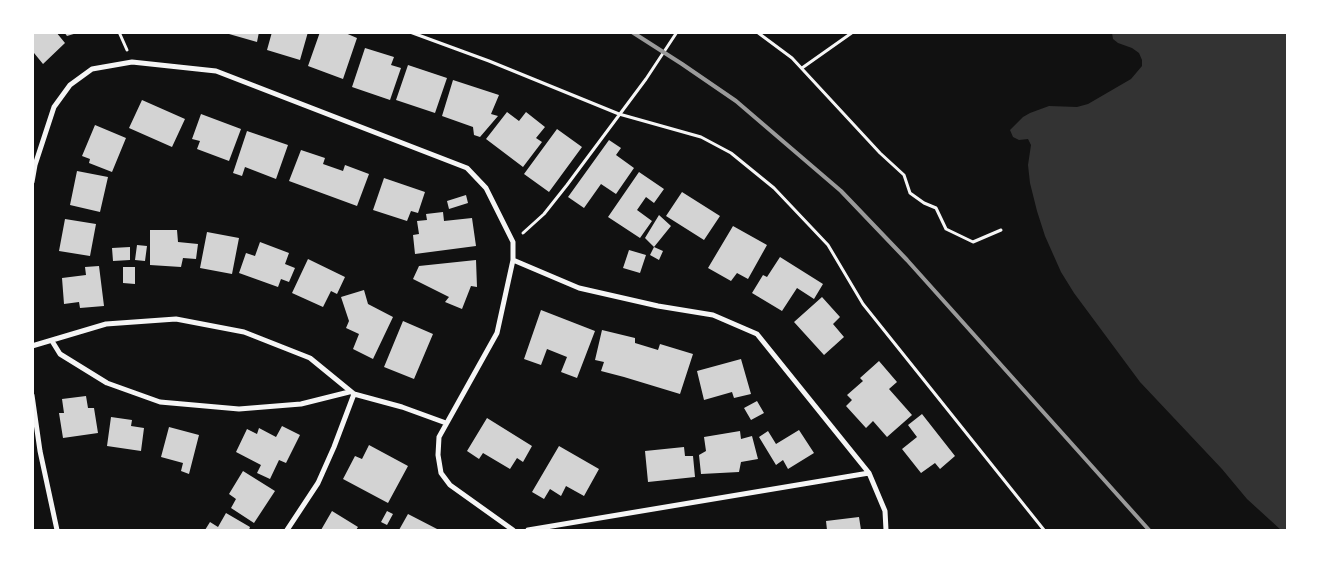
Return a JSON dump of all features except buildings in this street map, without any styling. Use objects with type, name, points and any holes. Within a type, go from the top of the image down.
[{"type":"street","points":[[32,182],[35,165],[54,107],[70,85],[92,69],[132,62],[216,70],[467,168],[486,188],[513,242],[513,260],[497,333],[439,437],[438,456],[441,473],[450,485],[513,530]]},
{"type":"street","points":[[513,260],[579,288],[658,306],[713,315],[758,334],[869,473],[885,511],[886,530]]},
{"type":"street","points":[[32,346],[106,324],[176,319],[244,332],[310,358],[351,393],[402,407],[446,423]]},
{"type":"street","points":[[52,341],[60,354],[107,383],[160,402],[239,410],[301,404],[351,393]]},
{"type":"street","points":[[287,530],[318,483],[334,447],[351,393]]},
{"type":"street","points":[[32,395],[40,451],[57,530]]},
{"type":"street","points":[[528,530],[869,473]]},
{"type":"path","points":[[119,32],[132,62]]},
{"type":"path","points":[[410,32],[497,64],[619,114],[701,137],[731,153],[774,188],[828,245],[863,304],[1044,530]]},
{"type":"path","points":[[513,242],[544,214],[646,79],[677,32]]},
{"type":"path","points":[[757,32],[792,58],[802,68],[880,153],[904,175],[910,193],[924,203],[936,208],[946,229],[973,242],[1001,230]]},
{"type":"path","points":[[802,68],[853,32]]},
{"type":"shaded area","points":[[1112,33],[1287,33],[1287,530],[1281,530],[1247,499],[1222,469],[1140,382],[1074,293],[1061,272],[1045,236],[1030,183],[1028,165],[1031,145],[1028,139],[1019,140],[1013,137],[1010,130],[1030,113],[1049,106],[1077,107],[1088,104],[1131,79],[1142,66],[1142,60],[1139,53],[1113,39]]},
{"type":"railway","points":[[632,32],[736,101],[841,191],[907,260],[1149,530]]}]
